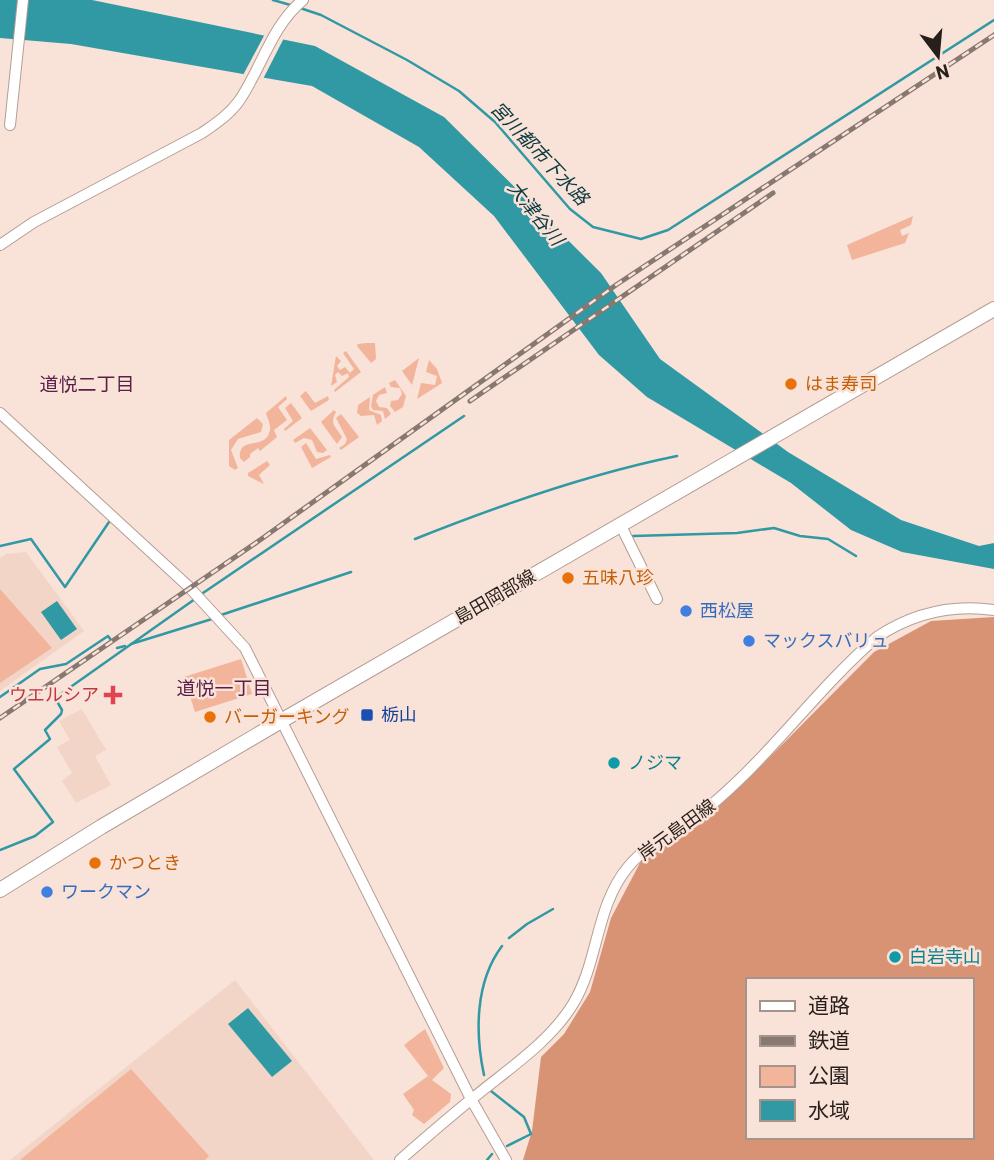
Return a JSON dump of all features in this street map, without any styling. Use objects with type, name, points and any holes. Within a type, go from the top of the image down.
[{"type":"main road","name":"島田岡部線","points":[[0,890],[281,721],[994,309]]},
{"type":"street","points":[[10,125],[23,0]]},
{"type":"street","points":[[0,245],[34,222],[202,134],[237,104],[287,16],[303,0]]},
{"type":"street","points":[[0,413],[198,597],[248,652],[471,1099],[506,1160]]},
{"type":"street","points":[[620,524],[657,599]]},
{"type":"street","name":"岸元島田線","points":[[400,1160],[538,1045],[560,1023],[574,1003],[584,980],[609,898],[622,874],[642,853],[722,796],[877,637],[907,620],[941,609],[961,607],[994,610]]},
{"type":"shaded area","points":[[26,552],[84,631],[0,691],[0,558],[6,554]]},
{"type":"shaded area","points":[[994,617],[994,1160],[523,1160],[532,1131],[541,1057],[564,1034],[590,992],[611,918],[641,861],[698,822],[748,779],[874,652],[931,621]]},
{"type":"shaded area","points":[[82,709],[106,750],[95,756],[111,785],[76,803],[62,781],[72,773],[57,747],[70,740],[59,721]]},
{"type":"shaded area","points":[[235,980],[374,1160],[10,1160]]},
{"type":"green space","points":[[913,216],[911,225],[900,230],[902,236],[909,233],[905,243],[852,260],[847,245]]},
{"type":"green space","points":[[375,343],[376,359],[371,363],[357,346]]},
{"type":"green space","points":[[346,351],[361,372],[335,392],[349,377],[348,373],[342,376],[338,372],[335,375],[337,382],[331,386],[336,356],[341,361],[337,366],[340,370],[345,367],[350,373],[354,369],[343,353]]},
{"type":"green space","points":[[419,358],[412,385],[402,371]]},
{"type":"green space","points":[[429,360],[437,369],[442,383],[417,399],[421,383],[435,385],[437,376],[426,372]]},
{"type":"green space","points":[[395,380],[406,396],[403,407],[395,412],[390,406],[391,401],[398,400],[402,394],[400,388],[391,387],[389,383]]},
{"type":"green space","points":[[385,387],[387,393],[379,395],[376,401],[379,407],[387,408],[391,414],[385,419],[383,411],[373,410],[371,406],[373,395]]},
{"type":"green space","points":[[306,391],[315,403],[328,396],[329,400],[311,411],[300,396]]},
{"type":"green space","points":[[286,396],[287,399],[278,407],[287,420],[274,430],[277,437],[260,451],[258,448],[250,454],[244,462],[240,458],[243,447],[267,437],[270,428],[266,413]]},
{"type":"green space","points":[[370,397],[369,410],[381,415],[382,421],[377,425],[374,415],[361,416],[357,413],[358,405]]},
{"type":"green space","points":[[291,403],[302,418],[285,431],[293,421],[285,408]]},
{"type":"green space","points":[[334,410],[336,412],[333,423],[342,437],[337,444],[321,422]]},
{"type":"green space","points":[[341,414],[359,437],[341,450],[339,448],[347,439],[336,418]]},
{"type":"green space","points":[[257,418],[263,424],[261,432],[238,439],[231,450],[238,468],[235,470],[229,466],[229,440]]},
{"type":"green space","points":[[310,428],[327,450],[323,453],[317,452],[312,440],[304,438],[295,443],[293,440]]},
{"type":"green space","points":[[306,443],[316,459],[330,455],[331,457],[312,468],[301,447]]},
{"type":"green space","points":[[267,461],[270,465],[259,475],[264,484],[248,476],[248,473]]},
{"type":"green space","points":[[0,589],[52,648],[0,683]]},
{"type":"green space","points":[[241,659],[252,694],[195,712],[184,677]]},
{"type":"green space","points":[[425,1029],[444,1068],[432,1080],[451,1094],[450,1102],[424,1124],[412,1115],[414,1110],[403,1094],[428,1076],[404,1045]]},
{"type":"green space","points":[[131,1069],[209,1156],[205,1160],[20,1160]]},
{"type":"water","name":"大津谷川","points":[[0,0],[92,0],[315,46],[444,117],[601,273],[660,359],[788,452],[901,520],[979,546],[994,543],[994,569],[902,552],[851,530],[791,483],[647,397],[599,355],[494,216],[419,147],[312,86],[71,44],[0,38]]},
{"type":"water","points":[[57,601],[77,629],[61,640],[41,612]]},
{"type":"water","points":[[248,1008],[292,1061],[272,1077],[228,1024]]},
{"type":"pier","points":[[266,32],[285,36],[262,81],[242,77]]},
{"type":"waterway","name":"宮川都市下水路","points":[[273,0],[294,6]]},
{"type":"waterway","name":"宮川都市下水路","points":[[300,8],[321,15],[459,91],[495,122],[570,209],[593,227],[641,239],[668,230],[994,20]]},
{"type":"waterway","points":[[200,595],[464,416]]},
{"type":"waterway","points":[[415,539],[544,491],[677,456]]},
{"type":"waterway","points":[[0,546],[31,539],[65,587],[109,522]]},
{"type":"waterway","points":[[633,536],[737,533],[774,528],[800,536],[828,539],[856,556]]},
{"type":"waterway","points":[[221,615],[351,572]]},
{"type":"waterway","points":[[0,850],[35,836],[53,822],[14,769],[50,739],[45,730],[62,710],[55,698],[195,599]]},
{"type":"waterway","points":[[131,644],[212,619]]},
{"type":"waterway","points":[[0,697],[40,669],[66,664],[108,636],[111,640]]},
{"type":"waterway","points":[[117,648],[125,646]]},
{"type":"waterway","points":[[509,938],[553,909]]},
{"type":"waterway","points":[[484,1075],[479,1042],[482,992],[493,960],[502,946]]},
{"type":"waterway","points":[[491,1091],[524,1117],[531,1134],[507,1146]]},
{"type":"waterway","points":[[487,1160],[492,1154]]},
{"type":"railway","points":[[0,718],[260,540],[616,285],[994,35]]},
{"type":"railway","points":[[470,401],[773,193]]},
{"type":"place","name":"はま寿司","points":[[791,384]]},
{"type":"place","name":"五味八珍","points":[[568,578]]},
{"type":"place","name":"西松屋","points":[[686,611]]},
{"type":"place","name":"マックスバリュ","points":[[749,641]]},
{"type":"place","name":"ウエルシア","points":[[113,695]]},
{"type":"place","name":"栃山","points":[[367,715]]},
{"type":"place","name":"バーガーキング","points":[[210,717]]},
{"type":"place","name":"ノジマ","points":[[614,763]]},
{"type":"place","name":"かつとき","points":[[95,863]]},
{"type":"place","name":"ワークマン","points":[[47,892]]},
{"type":"place","name":"白岩寺山","points":[[895,957]]},
{"type":"district","name":"道悦二丁目","points":[[87,384]]},
{"type":"district","name":"道悦一丁目","points":[[224,688]]}]
